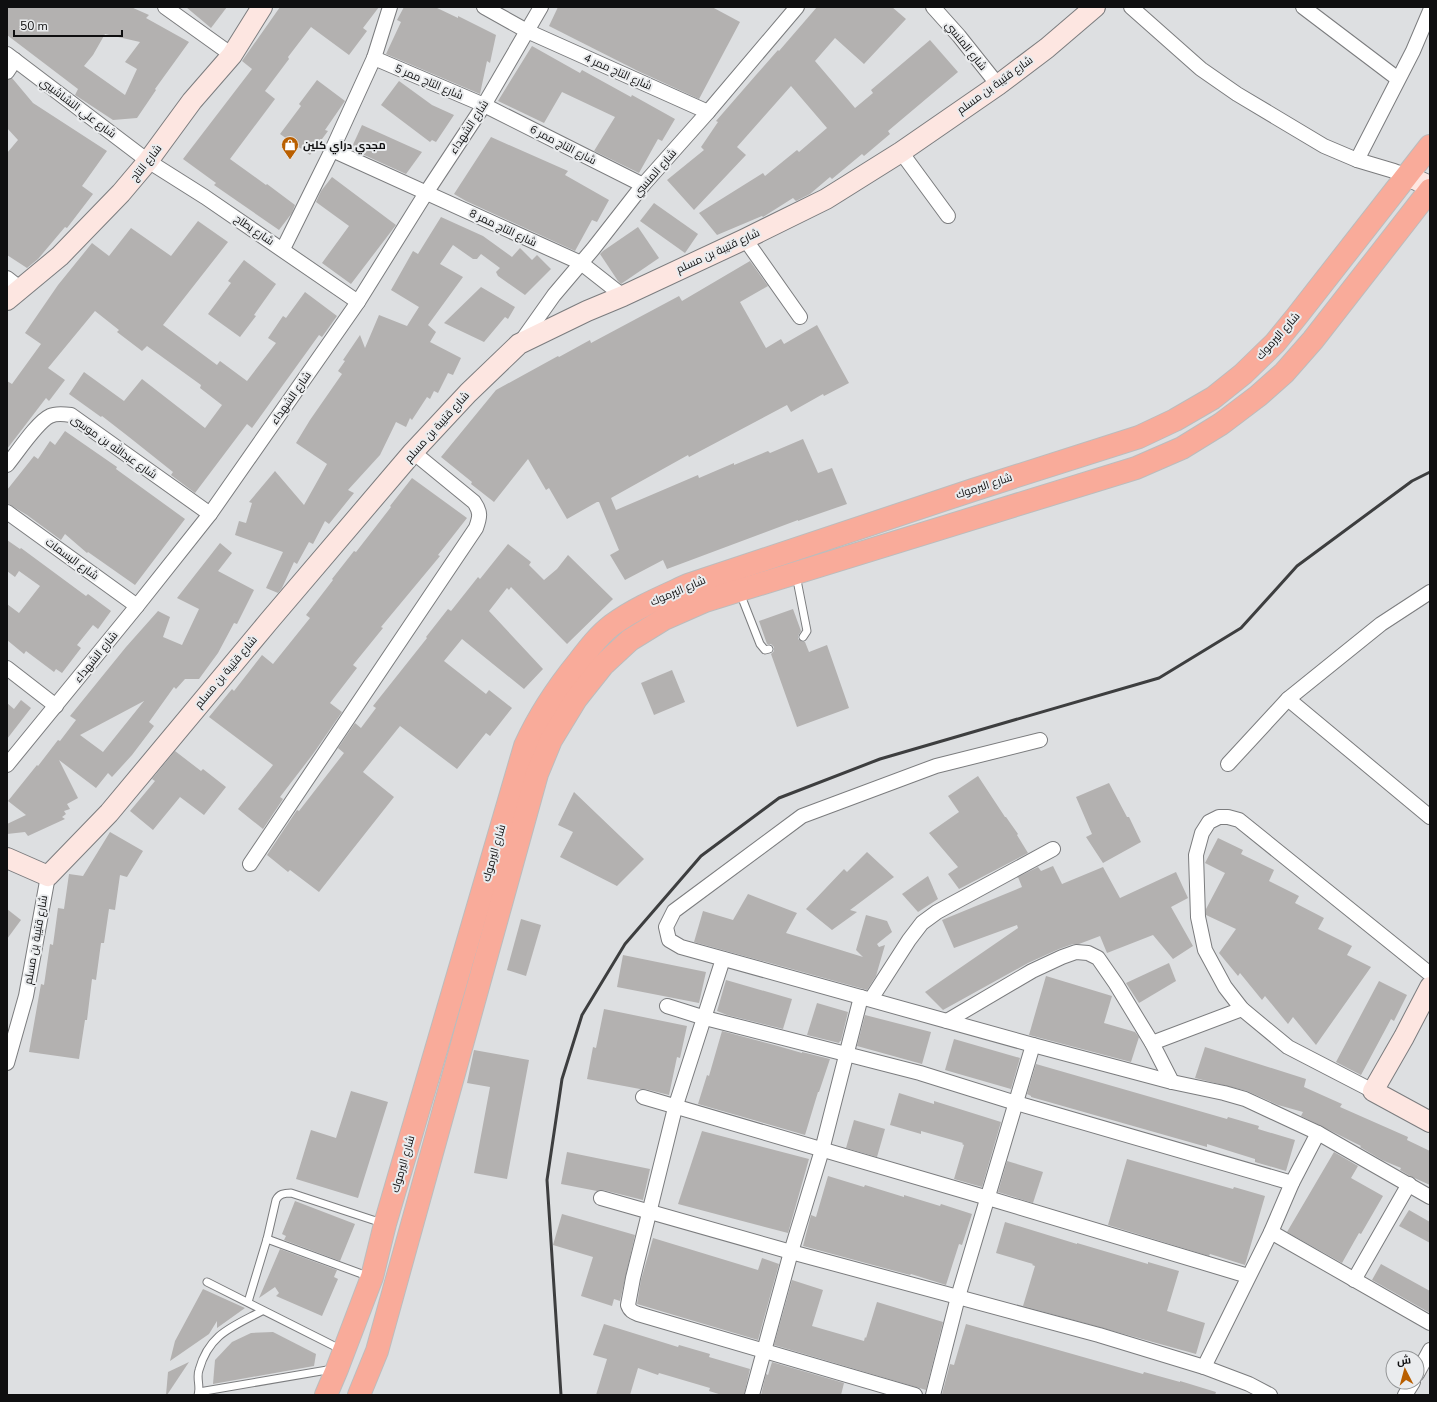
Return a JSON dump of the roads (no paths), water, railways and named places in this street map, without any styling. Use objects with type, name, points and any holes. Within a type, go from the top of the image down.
[{"type":"highway","name":"شارع اليرموك","points":[[326,1395],[341,1360],[372,1277],[385,1224],[525,746],[549,700],[597,638],[612,625],[636,610],[688,585],[973,490],[1139,437],[1175,420],[1213,398],[1243,374],[1275,343],[1430,146]]},
{"type":"highway","name":"شارع اليرموك","points":[[359,1395],[377,1350],[535,782],[551,740],[576,699],[603,665],[630,640],[664,619],[705,601],[1136,468],[1182,448],[1221,424],[1258,396],[1284,373],[1313,340],[1430,190]]},
{"type":"street","points":[[165,7],[232,55]]},
{"type":"street","name":"شارع التاج","points":[[12,289],[60,256],[121,193],[148,162],[192,101],[232,55],[262,7]]},
{"type":"street","points":[[283,249],[332,150],[374,58],[390,7]]},
{"type":"street","name":"شارع التاج ممر 4","points":[[484,7],[527,31],[708,112]]},
{"type":"street","name":"شارع الشهداء","points":[[7,765],[210,514],[358,302],[426,193],[484,105],[541,7]]},
{"type":"street","name":"شارع المنسي","points":[[519,344],[554,295],[593,249],[643,185],[708,112],[797,7]]},
{"type":"street","name":"شارع المنسي","points":[[933,7],[959,36],[998,85]]},
{"type":"street","name":"شارع قتيبة بن مسلم","points":[[7,1063],[26,996],[48,876],[109,813],[259,632],[413,452],[468,393],[519,344],[587,311],[623,296],[745,239],[826,199],[901,152],[998,85],[1047,48],[1095,7]]},
{"type":"street","points":[[1131,7],[1201,69],[1237,94],[1324,146],[1358,160],[1394,171],[1430,186]]},
{"type":"street","points":[[1303,7],[1398,79]]},
{"type":"street","points":[[1358,160],[1413,51],[1430,11]]},
{"type":"street","name":"شارع التاج ممر 5","points":[[374,58],[484,105]]},
{"type":"street","name":"شارع علي النشاشيبي","points":[[10,62],[148,162]]},
{"type":"street","name":"شارع التاج ممر 6","points":[[484,105],[643,185]]},
{"type":"street","name":"شارع التاج ممر 8","points":[[332,150],[581,263],[623,296]]},
{"type":"street","points":[[901,152],[948,216]]},
{"type":"street","name":"شارع يطاح","points":[[148,162],[205,197],[283,249],[358,302]]},
{"type":"street","points":[[745,239],[800,317]]},
{"type":"street","name":"شارع عبدالله بن موسى","points":[[7,465],[42,421],[50,416],[61,414],[71,415],[210,514]]},
{"type":"street","points":[[250,864],[476,528],[480,516],[479,508],[474,502],[413,452]]},
{"type":"street","name":"شارع البسمات","points":[[7,512],[137,606]]},
{"type":"street","points":[[1228,764],[1288,699],[1381,624],[1430,592]]},
{"type":"street","points":[[7,668],[56,706]]},
{"type":"street","points":[[1288,699],[1430,818]]},
{"type":"street","points":[[1040,740],[936,766],[802,816],[674,911],[666,927],[669,940],[681,947],[1033,1045],[1172,1082],[1246,1099],[1318,1133],[1430,1197]]},
{"type":"street","points":[[1430,974],[1239,820],[1228,817],[1219,817],[1209,822],[1202,833],[1196,855],[1198,917],[1205,950],[1225,987],[1242,1009],[1288,1046],[1430,1122]]},
{"type":"street","points":[[752,1395],[763,1350],[791,1252],[822,1150],[846,1054],[866,998],[922,923],[936,912],[1053,849]]},
{"type":"street","points":[[7,858],[48,876]]},
{"type":"street","points":[[947,1021],[1032,971],[1076,952],[1088,953],[1098,958],[1152,1043],[1172,1082]]},
{"type":"street","points":[[723,959],[675,1108],[633,1278],[628,1305],[631,1311],[638,1314],[916,1395]]},
{"type":"street","points":[[1373,1091],[1404,1038],[1430,987]]},
{"type":"street","points":[[667,1006],[705,1018],[920,1073],[1016,1103],[1292,1183]]},
{"type":"street","points":[[1152,1043],[1242,1009]]},
{"type":"street","points":[[933,1395],[958,1297],[1033,1045]]},
{"type":"street","points":[[643,1097],[675,1108],[988,1198],[1248,1276]]},
{"type":"street","points":[[1204,1367],[1271,1232],[1292,1183],[1318,1133]]},
{"type":"street","points":[[1354,1280],[1409,1184]]},
{"type":"street","points":[[601,1198],[791,1252],[1099,1335],[1204,1367],[1249,1384],[1270,1395]]},
{"type":"street","points":[[1271,1232],[1430,1323]]},
{"type":"street","points":[[1425,1359],[1430,1350]]},
{"type":"lane","points":[[796,573],[807,631],[803,637]]},
{"type":"lane","points":[[739,591],[760,644],[765,650],[769,649]]},
{"type":"lane","points":[[248,1302],[278,1196],[291,1193],[385,1224]]},
{"type":"lane","points":[[267,1239],[372,1277]]},
{"type":"lane","points":[[207,1282],[248,1302],[341,1360]]},
{"type":"lane","points":[[262,1311],[222,1334],[210,1345],[204,1354],[198,1373],[199,1393],[341,1360]]},
{"type":"railway","points":[[561,1395],[547,1180],[562,1079],[582,1015],[625,944],[701,856],[779,798],[880,759],[1159,678],[1241,628],[1297,566],[1412,481],[1430,472]]},
{"type":"place","name":"مجدي دراي كلين","points":[[290,160]]}]
